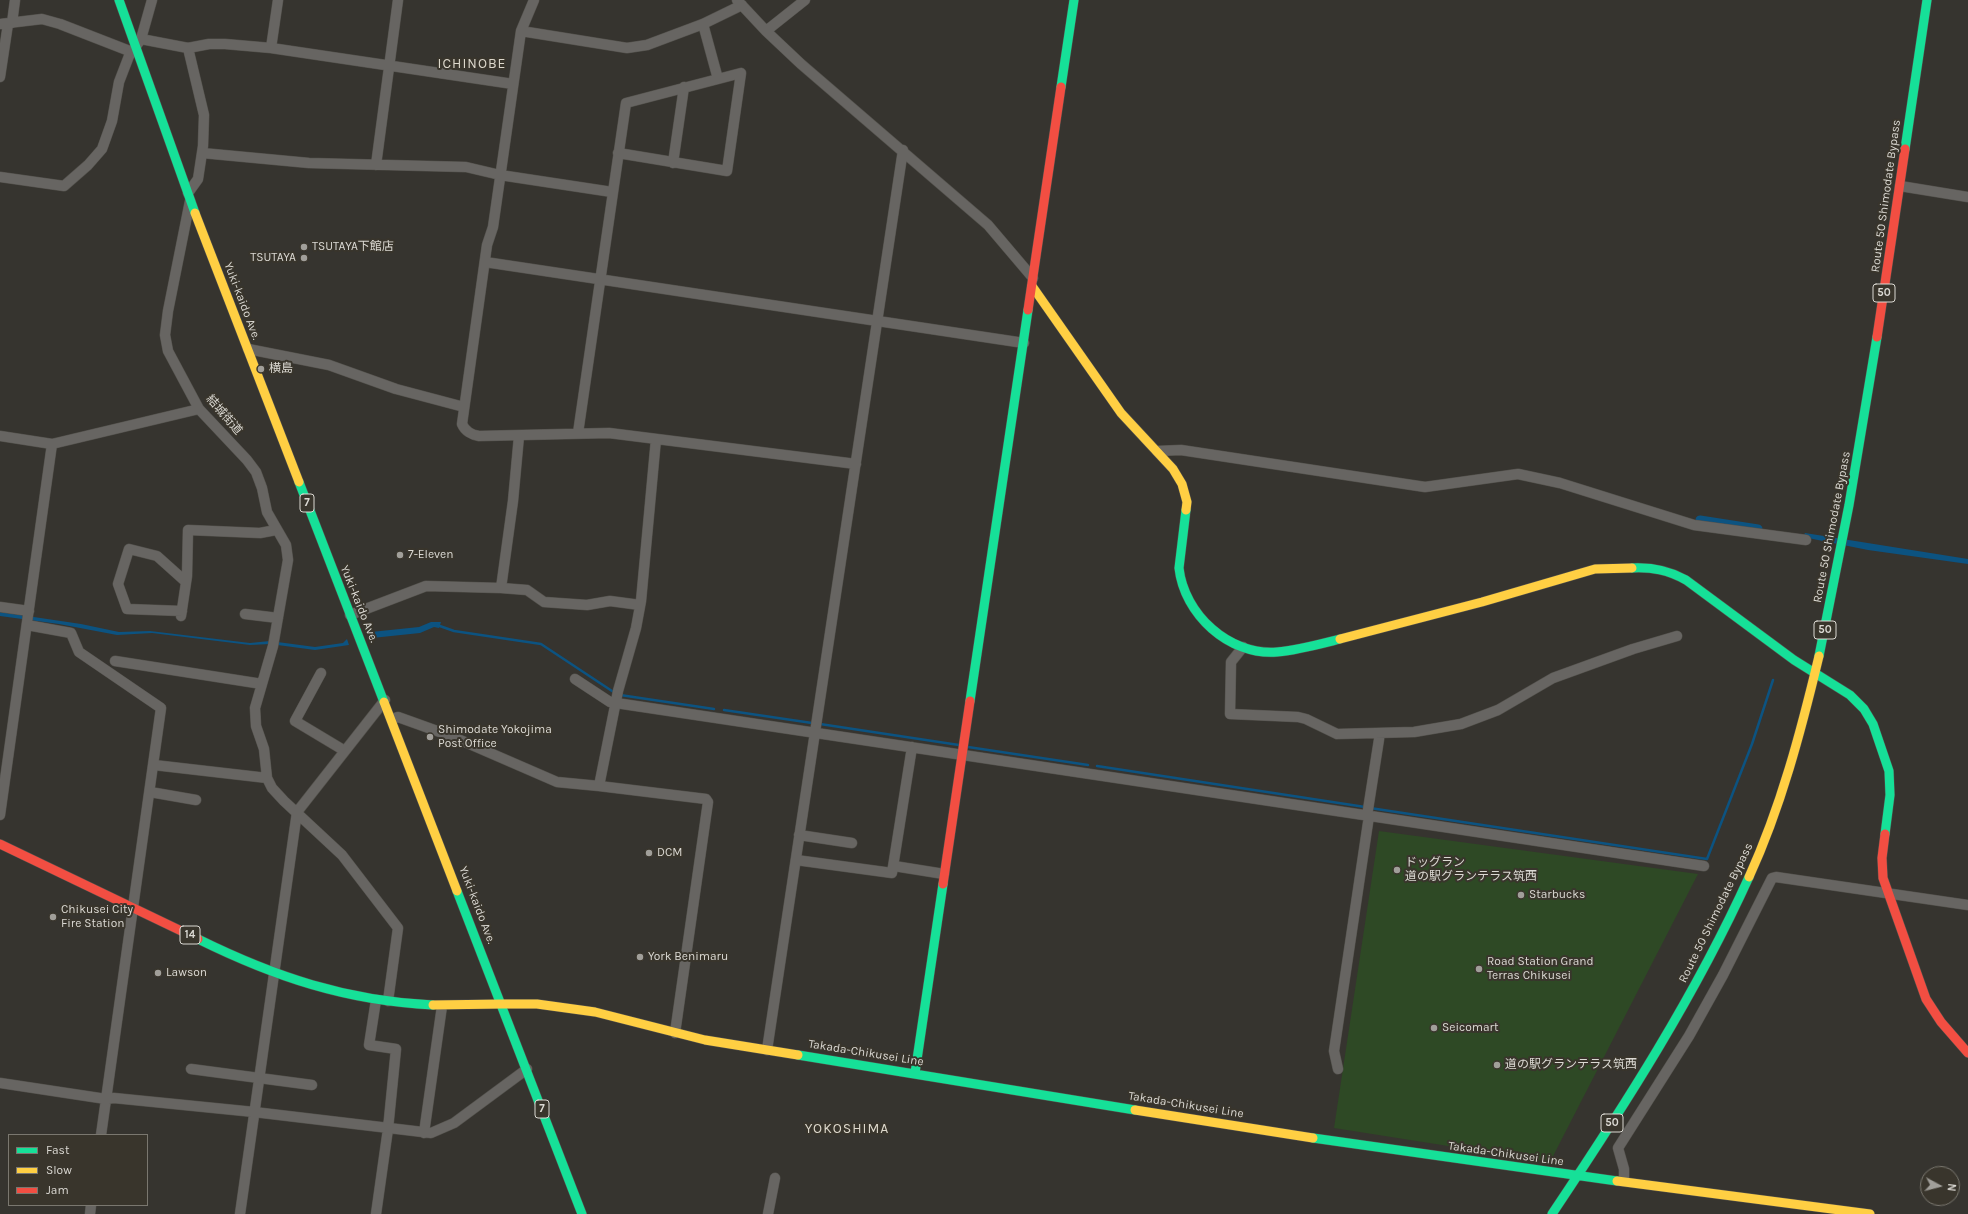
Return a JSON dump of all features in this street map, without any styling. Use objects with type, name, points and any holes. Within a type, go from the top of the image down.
[{"type":"main road","name":"Yuki-kaido Ave.","points":[[119,0],[189,196],[350,615],[385,700],[582,1214]]},
{"type":"main road","points":[[915,1073],[1074,0]]},
{"type":"main road","name":"Route 50 Shimodate Bypass","points":[[1552,1214],[1634,1091],[1680,1013],[1708,961],[1747,881],[1789,772],[1815,675],[1863,429],[1927,0]]},
{"type":"main road","points":[[1033,282],[1108,396],[1121,413],[1157,450],[1173,469],[1184,492],[1187,512],[1179,568],[1180,577],[1190,603],[1207,625],[1242,647],[1276,652],[1321,644],[1482,602],[1595,569],[1640,566],[1662,569],[1686,580],[1815,675],[1850,695],[1864,709],[1873,724],[1883,751],[1890,782],[1882,858],[1883,878],[1887,893],[1926,999],[1941,1022],[1968,1053]]},
{"type":"main road","name":"14","points":[[0,844],[273,973],[327,990],[388,1002],[442,1006],[502,1004]]},
{"type":"main road","name":"Takada-Chikusei Line","points":[[502,1004],[537,1004],[565,1007],[594,1012],[705,1040],[1318,1139],[1624,1182],[1870,1214]]},
{"type":"street","points":[[0,78],[7,24],[16,0]]},
{"type":"street","points":[[0,177],[64,186],[88,165],[102,149],[112,121],[119,82],[136,46],[152,0]]},
{"type":"street","points":[[271,48],[278,0]]},
{"type":"street","points":[[376,165],[398,0]]},
{"type":"street","points":[[534,0],[521,31],[493,227],[485,262],[462,424],[472,435],[519,436],[609,433],[856,464]]},
{"type":"street","points":[[766,31],[805,0]]},
{"type":"street","points":[[521,31],[627,48],[647,45],[703,24],[739,3],[766,31],[988,224],[1033,282]]},
{"type":"street","points":[[7,24],[42,19],[136,46],[188,48],[209,44],[225,44],[271,48],[514,84]]},
{"type":"street","points":[[703,24],[718,79]]},
{"type":"street","points":[[188,48],[204,115],[202,153],[198,179],[189,196]]},
{"type":"street","points":[[578,434],[612,192],[618,153],[626,103],[741,73],[727,171],[618,153]]},
{"type":"street","points":[[673,163],[684,87]]},
{"type":"street","points":[[767,1050],[902,150]]},
{"type":"street","points":[[202,153],[309,163],[466,167],[500,175],[612,192]]},
{"type":"street","points":[[1900,186],[1968,197]]},
{"type":"street","name":"結城街道","points":[[189,196],[168,311],[165,335],[168,351],[199,410],[247,460],[256,472],[262,488],[267,512],[286,545],[288,560],[274,643],[255,708],[256,726],[264,749],[267,778]]},
{"type":"street","points":[[485,262],[876,319],[1024,343]]},
{"type":"street","points":[[248,349],[330,365],[396,389],[464,407]]},
{"type":"street","points":[[0,436],[52,444],[199,410]]},
{"type":"street","points":[[501,588],[513,501],[519,436]]},
{"type":"street","points":[[599,786],[617,697],[636,628],[640,605],[656,439]]},
{"type":"street","points":[[0,815],[52,444]]},
{"type":"street","points":[[1157,450],[1181,450],[1425,487],[1518,474],[1560,483],[1694,525],[1806,540]]},
{"type":"street","points":[[186,582],[157,556],[129,549],[118,584],[127,609],[181,614],[186,582],[188,530],[260,533],[276,530]]},
{"type":"street","points":[[350,615],[426,586],[527,590],[544,602],[587,605],[610,601],[640,605]]},
{"type":"street","points":[[0,607],[71,633],[80,652],[162,708],[101,1134]]},
{"type":"street","points":[[245,614],[278,618]]},
{"type":"street","points":[[1242,647],[1231,662],[1230,714],[1298,717],[1306,719],[1337,734],[1380,733],[1414,732],[1461,724],[1498,710],[1553,678],[1633,649],[1677,636]]},
{"type":"street","points":[[115,661],[262,684]]},
{"type":"street","points":[[321,674],[295,721],[345,751]]},
{"type":"street","points":[[575,679],[610,702],[617,697],[814,732],[912,747],[963,749],[1704,866]]},
{"type":"street","points":[[240,1214],[297,812],[385,700]]},
{"type":"street","points":[[392,720],[398,717],[451,736],[557,782],[706,799],[708,802],[675,1033]]},
{"type":"street","points":[[1338,1069],[1334,1051],[1380,733]]},
{"type":"street","points":[[796,860],[889,874],[892,873],[912,747]]},
{"type":"street","points":[[154,765],[267,778],[272,788],[342,855],[398,928],[388,1002]]},
{"type":"street","points":[[150,792],[196,800]]},
{"type":"street","points":[[799,835],[852,843]]},
{"type":"street","points":[[894,866],[944,874]]},
{"type":"street","points":[[1624,1182],[1624,1170],[1618,1148],[1696,1023],[1723,976],[1772,878],[1776,877],[1968,905]]},
{"type":"street","points":[[376,1000],[369,1045],[396,1049],[388,1129],[376,1214]]},
{"type":"street","points":[[424,1132],[442,1006]]},
{"type":"street","points":[[191,1069],[312,1085]]},
{"type":"street","points":[[0,1084],[106,1098],[254,1112],[431,1133],[454,1123],[527,1069]]},
{"type":"street","points":[[768,1214],[775,1178]]},
{"type":"green space","points":[[1379,831],[1698,874],[1550,1162],[1334,1128]]},
{"type":"water","points":[[1805,533],[1968,559],[1968,564],[1868,550],[1803,537]]},
{"type":"water","points":[[0,612],[81,624],[119,632],[150,631],[250,643],[270,641],[315,647],[343,643],[347,639],[349,645],[315,650],[270,644],[250,645],[152,633],[117,635],[59,624],[0,616]]},
{"type":"water","points":[[431,622],[441,622],[439,628],[434,627],[420,633],[372,638],[371,632],[419,627]]},
{"type":"waterway","points":[[1700,520],[1758,529]]},
{"type":"waterway","points":[[437,625],[454,631],[541,644],[615,693]]},
{"type":"waterway","points":[[1370,808],[1707,859],[1752,744],[1773,680]]},
{"type":"waterway","points":[[620,695],[714,709]]},
{"type":"waterway","points":[[724,710],[812,723]]},
{"type":"waterway","points":[[820,724],[959,745]]},
{"type":"waterway","points":[[968,747],[1088,765]]},
{"type":"waterway","points":[[1097,766],[1365,807]]},
{"type":"traffic: fast","points":[[119,0],[195,213]]},
{"type":"traffic: fast","points":[[1061,87],[1074,0]]},
{"type":"traffic: fast","points":[[1905,149],[1927,0]]},
{"type":"traffic: fast","points":[[970,701],[1028,310]]},
{"type":"traffic: fast","points":[[1819,656],[1849,505],[1877,337]]},
{"type":"traffic: fast","points":[[299,482],[384,702]]},
{"type":"traffic: fast","points":[[1186,510],[1179,568],[1183,585],[1190,601],[1200,616],[1212,629],[1226,639],[1242,647],[1259,651],[1285,651],[1309,647],[1340,639]]},
{"type":"traffic: fast","points":[[1632,568],[1660,570],[1686,580],[1794,660],[1850,695],[1864,709],[1873,724],[1889,771],[1890,795],[1885,834]]},
{"type":"traffic: fast","points":[[1552,1214],[1658,1049],[1706,965],[1749,877]]},
{"type":"traffic: fast","points":[[915,1073],[943,884]]},
{"type":"traffic: fast","points":[[457,891],[582,1214]]},
{"type":"traffic: fast","points":[[198,939],[255,965],[312,985],[401,1003],[433,1005]]},
{"type":"traffic: fast","points":[[798,1055],[1135,1110]]},
{"type":"traffic: fast","points":[[1313,1138],[1617,1181]]},
{"type":"traffic: slow","points":[[195,213],[299,482]]},
{"type":"traffic: slow","points":[[1032,286],[1121,413],[1173,469],[1182,484],[1187,502],[1186,510]]},
{"type":"traffic: slow","points":[[1340,639],[1482,602],[1595,569],[1632,568]]},
{"type":"traffic: slow","points":[[1749,877],[1771,823],[1789,768],[1819,656]]},
{"type":"traffic: slow","points":[[384,702],[457,891]]},
{"type":"traffic: slow","points":[[502,1004],[537,1004],[595,1012],[705,1040],[798,1055]]},
{"type":"traffic: slow","points":[[433,1005],[502,1004]]},
{"type":"traffic: slow","points":[[1135,1110],[1313,1138]]},
{"type":"traffic: slow","points":[[1617,1181],[1870,1214]]},
{"type":"traffic: jam","points":[[1028,310],[1061,87]]},
{"type":"traffic: jam","points":[[1877,337],[1905,149]]},
{"type":"traffic: jam","points":[[943,884],[970,701]]},
{"type":"traffic: jam","points":[[1885,834],[1882,858],[1883,878],[1926,999],[1941,1022],[1968,1053]]},
{"type":"traffic: jam","points":[[0,844],[198,939]]},
{"type":"place","name":"TSUTAYA下館店","points":[[304,247]]},
{"type":"place","name":"TSUTAYA","points":[[304,258]]},
{"type":"place","name":"横島","points":[[261,369]]},
{"type":"place","name":"7-Eleven","points":[[400,555]]},
{"type":"place","name":"Shimodate Yokojima Post Office","points":[[430,737]]},
{"type":"place","name":"DCM","points":[[649,853]]},
{"type":"place","name":"ドッグラン 道の駅グランテラス筑西","points":[[1397,870]]},
{"type":"place","name":"Starbucks","points":[[1521,895]]},
{"type":"place","name":"Chikusei City Fire Station","points":[[53,917]]},
{"type":"place","name":"York Benimaru","points":[[640,957]]},
{"type":"place","name":"Road Station Grand Terras Chikusei","points":[[1479,969]]},
{"type":"place","name":"Lawson","points":[[158,973]]},
{"type":"place","name":"Seicomart","points":[[1434,1028]]},
{"type":"place","name":"道の駅グランテラス筑西","points":[[1497,1065]]},
{"type":"district","name":"ICHINOBE","points":[[472,64]]},
{"type":"district","name":"YOKOSHIMA","points":[[847,1129]]}]
